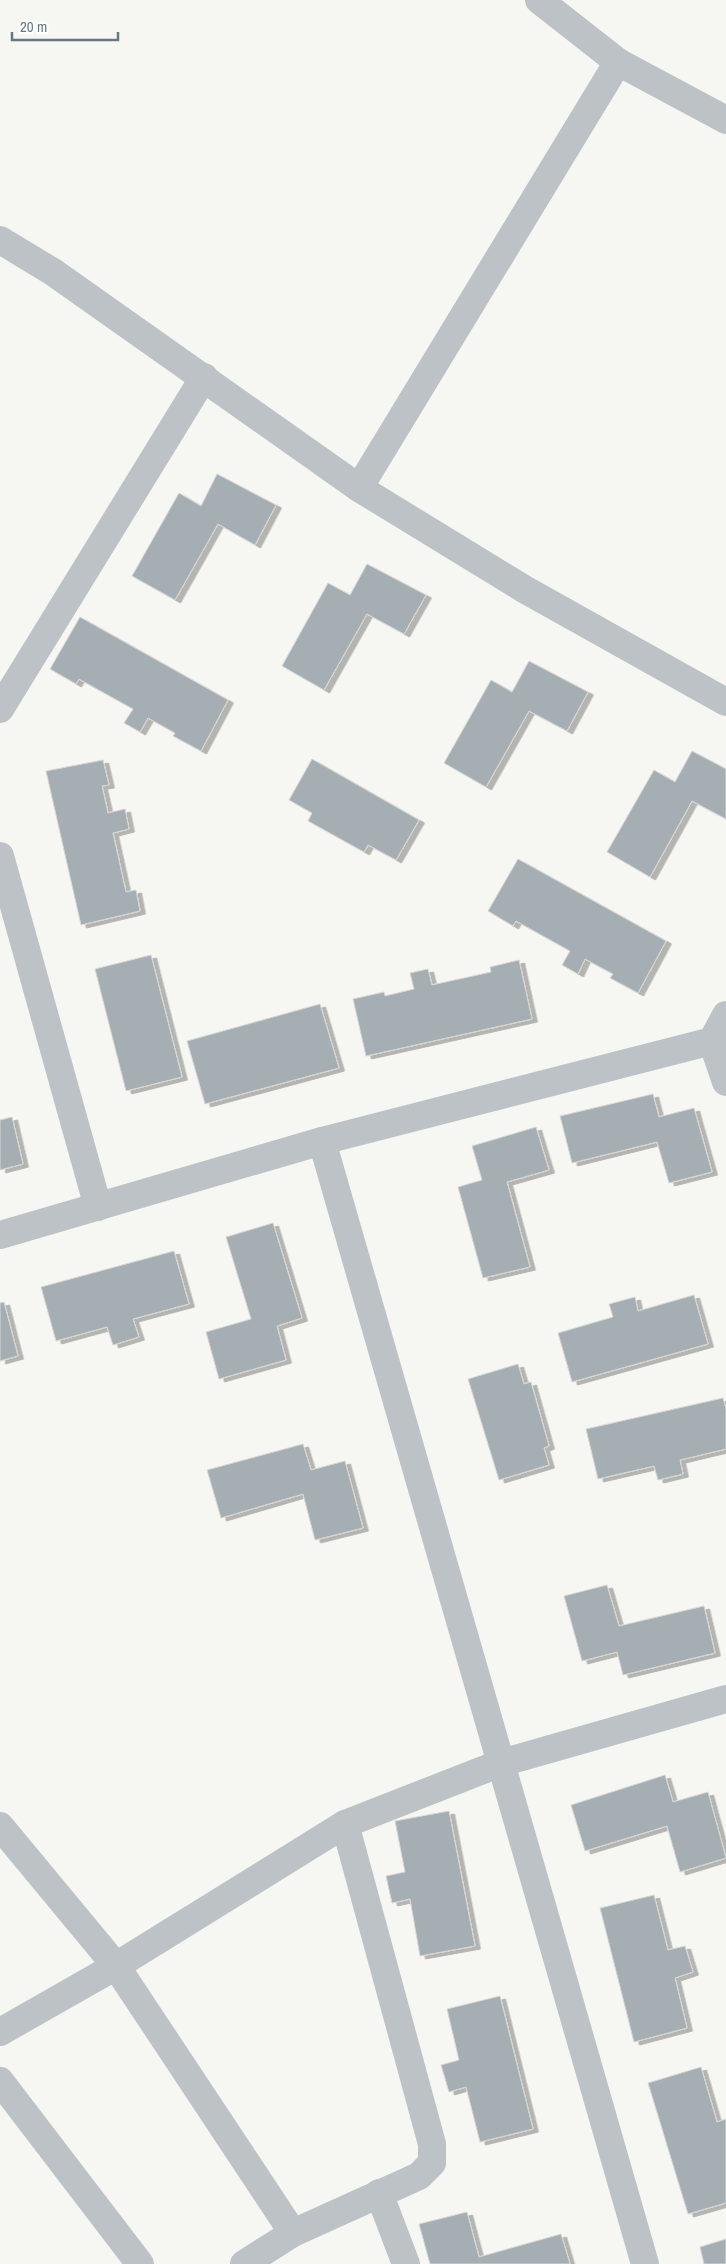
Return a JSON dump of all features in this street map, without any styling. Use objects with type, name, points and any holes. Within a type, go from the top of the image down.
[{"type":"street","points":[[539,0],[618,62],[726,120]]},
{"type":"street","points":[[359,488],[618,62]]},
{"type":"street","points":[[0,240],[53,272],[359,488],[524,589],[726,702]]},
{"type":"street","points":[[0,708],[204,377]]},
{"type":"street","points":[[0,856],[98,1207]]},
{"type":"street","points":[[0,1235],[322,1141],[712,1040],[726,1015]]},
{"type":"street","points":[[712,1040],[726,1082]]},
{"type":"street","points":[[322,1141],[645,2264]]},
{"type":"street","points":[[0,2032],[116,1966],[345,1824],[501,1763],[726,1699]]},
{"type":"street","points":[[244,2264],[293,2233],[420,2176],[432,2163],[432,2144],[345,1824]]},
{"type":"street","points":[[0,1826],[116,1966],[293,2233]]},
{"type":"street","points":[[0,2080],[140,2264]]},
{"type":"street","points":[[380,2193],[406,2264]]},
{"type":"building","points":[[217,474],[276,505],[255,545],[218,524],[175,600],[132,576],[179,493],[201,506]]},
{"type":"building","points":[[367,564],[426,595],[404,634],[367,614],[324,690],[282,666],[328,583],[350,595]]},
{"type":"building","points":[[80,617],[228,700],[201,751],[173,736],[175,733],[148,718],[140,732],[124,723],[133,709],[79,679],[76,684],[50,669]]},
{"type":"building","points":[[529,661],[588,692],[567,731],[529,711],[486,787],[444,763],[491,680],[512,692]]},
{"type":"building","points":[[692,751],[726,769],[726,819],[692,801],[650,877],[607,852],[654,770],[675,782]]},
{"type":"building","points":[[312,759],[419,820],[396,860],[368,845],[364,852],[308,821],[312,813],[289,800]]},
{"type":"building","points":[[103,760],[109,785],[102,786],[108,813],[125,809],[129,829],[113,833],[126,892],[136,890],[140,911],[81,925],[46,771]]},
{"type":"building","points":[[518,859],[666,941],[638,993],[610,978],[613,974],[585,959],[578,974],[562,965],[570,951],[516,921],[513,926],[488,911]]},
{"type":"building","points":[[151,955],[182,1077],[126,1091],[95,969]]},
{"type":"building","points":[[519,960],[532,1019],[366,1056],[353,999],[384,992],[385,996],[414,989],[410,973],[428,969],[432,985],[491,972],[490,967]]},
{"type":"building","points":[[320,1004],[339,1068],[205,1104],[187,1041]]},
{"type":"building","points":[[653,1094],[659,1117],[694,1108],[712,1172],[669,1183],[657,1142],[572,1163],[560,1116]]},
{"type":"building","points":[[12,1117],[23,1164],[0,1170],[0,1120]]},
{"type":"building","points":[[536,1127],[549,1170],[507,1182],[530,1267],[483,1278],[458,1187],[482,1180],[472,1146]]},
{"type":"building","points":[[273,1223],[302,1318],[277,1326],[286,1360],[219,1379],[206,1332],[251,1319],[226,1237]]},
{"type":"building","points":[[174,1251],[189,1304],[133,1319],[139,1337],[113,1345],[107,1327],[56,1341],[41,1287]]},
{"type":"building","points":[[694,1295],[708,1344],[572,1382],[558,1333],[613,1317],[609,1304],[635,1297],[638,1311]]},
{"type":"building","points":[[4,1302],[18,1356],[0,1361],[0,1303]]},
{"type":"building","points":[[518,1364],[524,1384],[531,1382],[549,1446],[544,1448],[549,1465],[499,1480],[468,1379]]},
{"type":"building","points":[[723,1398],[726,1409],[726,1449],[680,1460],[683,1474],[658,1480],[654,1466],[598,1479],[586,1429]]},
{"type":"building","points":[[303,1444],[311,1470],[345,1461],[363,1528],[315,1540],[303,1494],[221,1518],[207,1470]]},
{"type":"building","points":[[607,1585],[619,1626],[704,1606],[715,1653],[623,1675],[617,1652],[582,1661],[564,1596]]},
{"type":"building","points":[[665,1775],[673,1802],[708,1792],[726,1858],[680,1872],[667,1826],[585,1851],[571,1805]]},
{"type":"building","points":[[449,1811],[475,1946],[420,1956],[410,1899],[392,1903],[386,1876],[405,1872],[395,1821]]},
{"type":"building","points":[[654,1895],[668,1950],[685,1946],[693,1972],[675,1978],[687,2028],[634,2042],[600,1908]]},
{"type":"building","points":[[500,1996],[533,2129],[480,2142],[466,2087],[449,2092],[441,2065],[459,2060],[447,2009]]},
{"type":"building","points":[[701,2067],[717,2122],[726,2119],[726,2203],[688,2214],[648,2083]]},
{"type":"building","points":[[467,2212],[479,2257],[561,2234],[570,2264],[430,2264],[419,2224]]},
{"type":"building","points":[[726,2239],[726,2264],[704,2264],[700,2247]]}]
